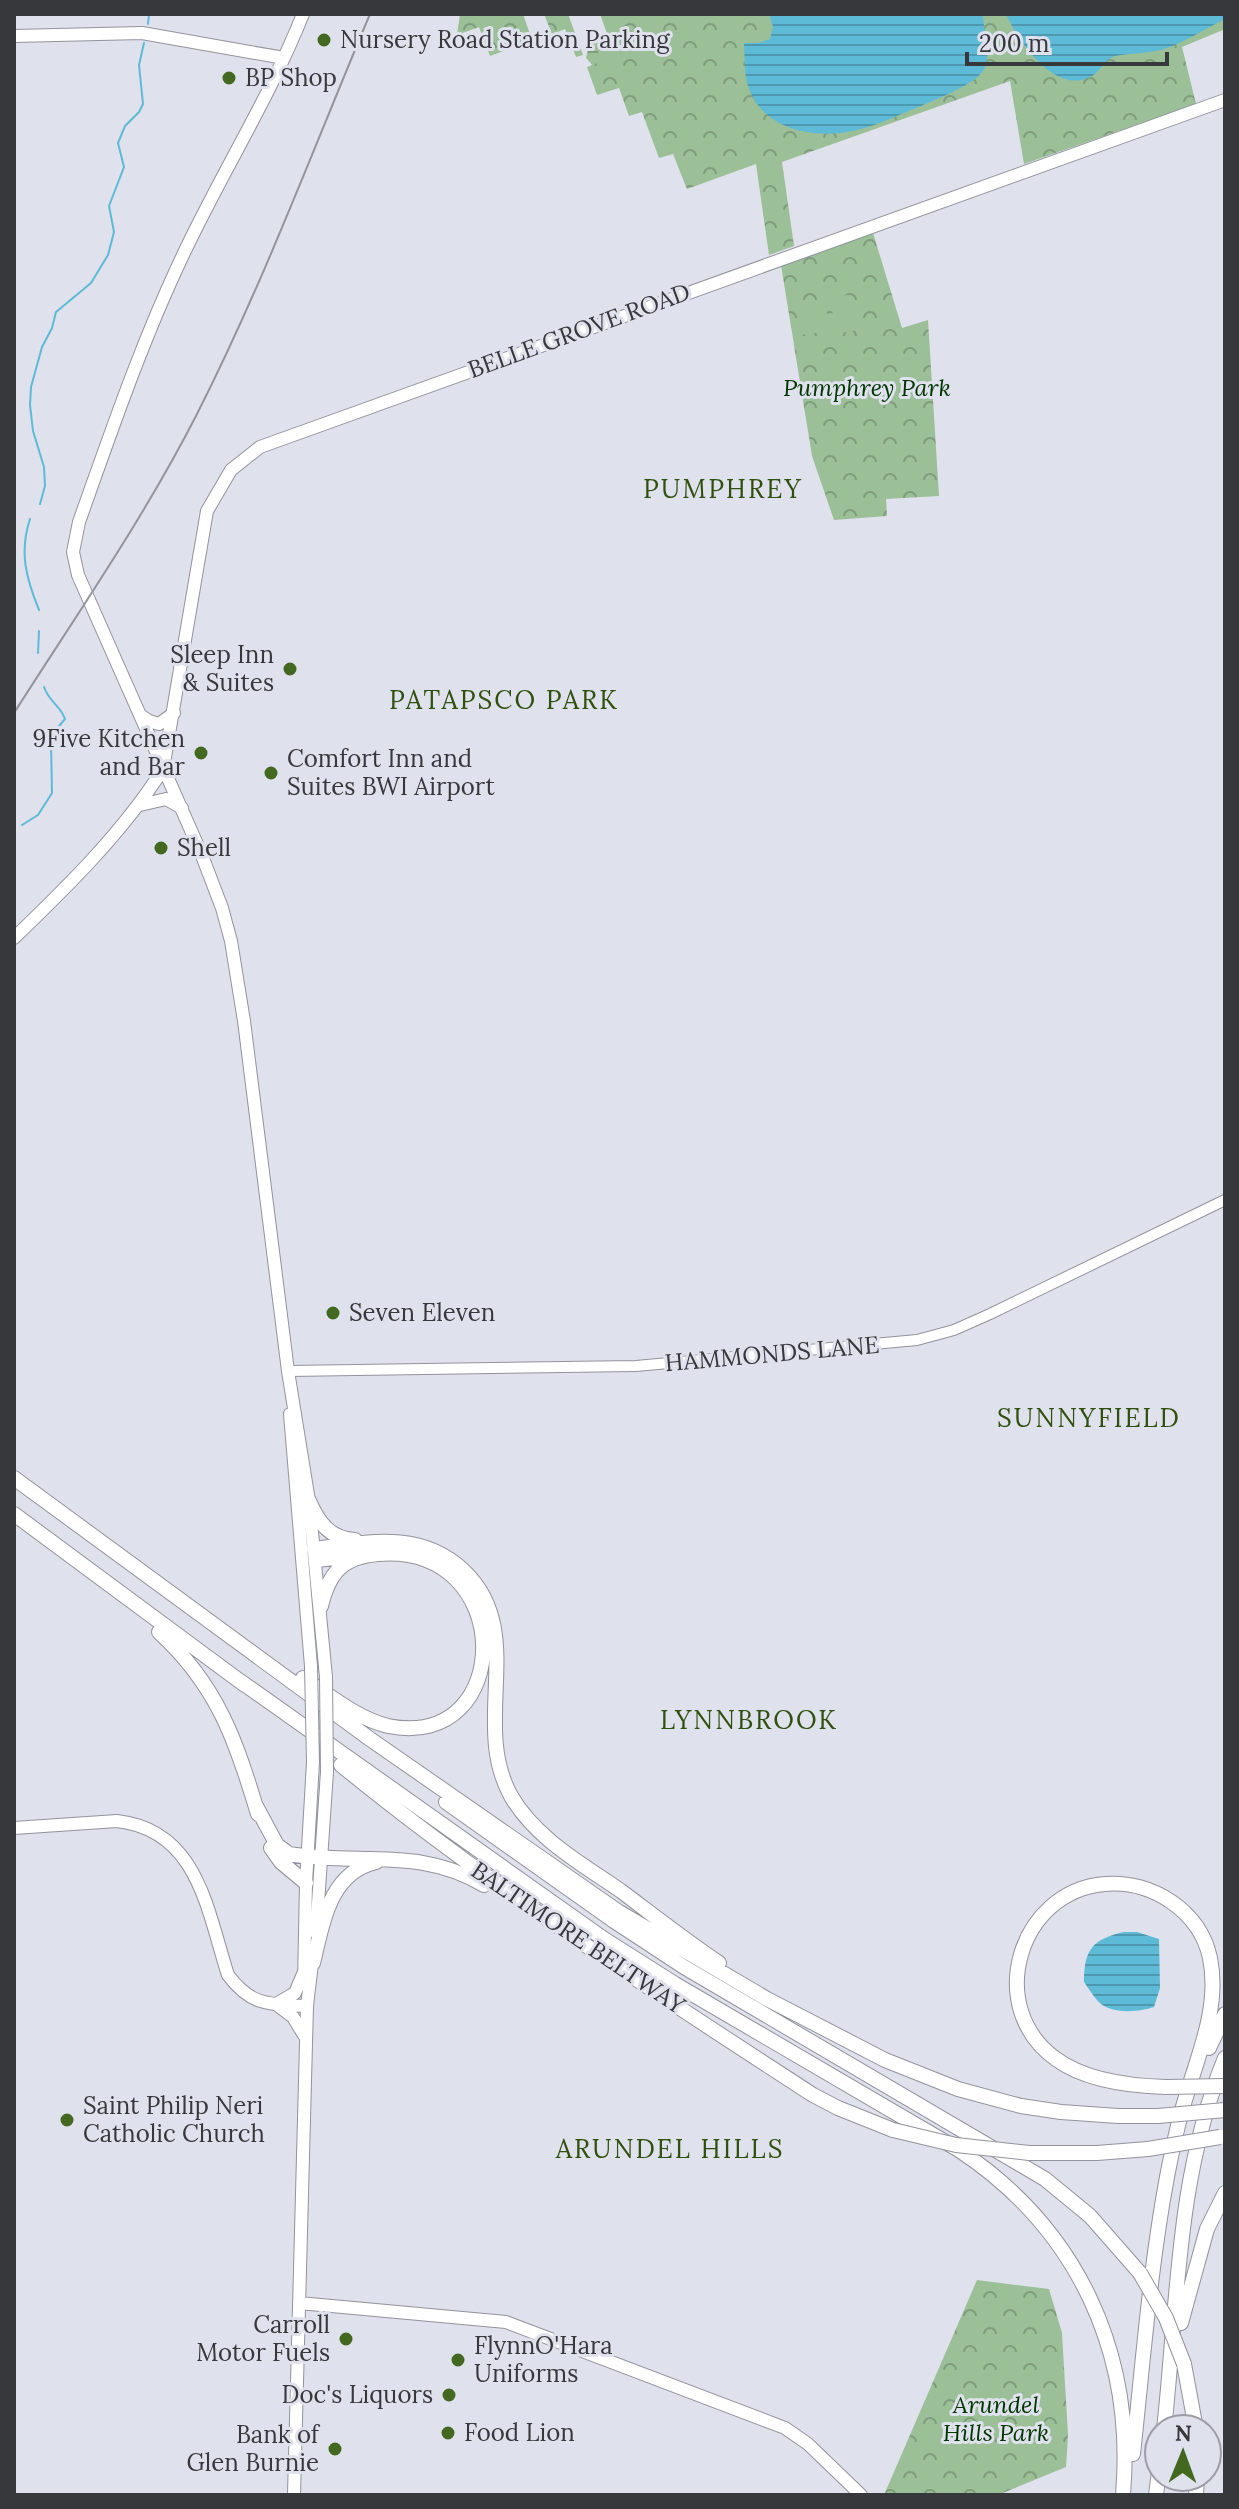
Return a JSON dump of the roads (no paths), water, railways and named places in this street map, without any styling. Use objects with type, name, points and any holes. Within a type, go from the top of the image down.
[{"type":"highway","name":"BALTIMORE BELTWAY","points":[[14,1478],[370,1739],[619,1912],[690,1956],[840,2038],[909,2071],[994,2100],[1090,2115],[1158,2116],[1225,2110]]},
{"type":"highway","points":[[266,1663],[297,1674],[360,1714],[405,1728],[429,1725],[461,1706],[470,1697],[482,1674],[485,1649],[482,1622],[469,1594],[448,1572],[423,1559],[337,1537],[316,1517],[309,1501]]},
{"type":"highway","name":"BALTIMORE BELTWAY","points":[[14,1514],[240,1681],[441,1844],[597,1953],[813,2095],[838,2108],[893,2130],[956,2145],[1029,2153],[1148,2149],[1222,2137]]},
{"type":"highway","points":[[310,1556],[406,1541],[444,1555],[468,1575],[485,1598],[496,1634],[495,1749],[511,1795],[529,1821],[542,1834],[715,1961],[840,2038]]},
{"type":"highway","points":[[321,1606],[331,1575],[372,1548]]},
{"type":"highway","points":[[105,1583],[174,1645],[200,1676],[223,1715],[266,1839],[273,1851],[306,1883]]},
{"type":"highway","points":[[240,1681],[604,1939],[688,1992],[959,2150],[1001,2180],[1035,2213],[1068,2257],[1101,2322],[1122,2405],[1125,2495]]},
{"type":"highway","points":[[370,1739],[460,1814],[684,1967],[1045,2179],[1090,2216],[1140,2273],[1166,2318],[1184,2364],[1193,2413]]},
{"type":"highway","points":[[256,1806],[271,1836],[283,1851],[436,1864],[464,1874],[597,1953]]},
{"type":"highway","points":[[308,1968],[337,1888],[357,1869],[391,1858]]},
{"type":"highway","points":[[1125,2495],[1168,2174],[1176,2131],[1209,2017],[1213,1985],[1206,1945],[1183,1912],[1149,1890],[1106,1884],[1069,1894],[1039,1917],[1030,1929],[1019,1956],[1016,1986],[1021,2013],[1044,2049],[1070,2067],[1122,2083],[1166,2087],[1225,2086]]},
{"type":"highway","points":[[1168,2174],[1189,2099],[1225,2014]]},
{"type":"highway","points":[[1166,2413],[1189,2178],[1209,2098],[1225,2058]]},
{"type":"highway","points":[[1168,2394],[1179,2329],[1201,2245],[1213,2213],[1225,2193]]},
{"type":"main road","points":[[275,2004],[295,1993],[308,1968],[306,1883],[316,1856],[309,1501],[288,1371],[237,972],[222,908],[182,808],[78,575],[73,552],[75,536],[160,303],[224,171],[284,58],[303,14]]},
{"type":"main road","points":[[14,36],[142,33],[284,58]]},
{"type":"main road","name":"BELLE GROVE ROAD","points":[[163,769],[207,511],[231,470],[260,447],[1225,100]]},
{"type":"main road","points":[[138,713],[159,724],[174,713]]},
{"type":"main road","points":[[14,938],[118,832],[163,769]]},
{"type":"main road","points":[[140,805],[159,798],[182,808]]},
{"type":"main road","points":[[288,1371],[292,1455],[321,1606],[326,1677],[327,1772],[316,1856],[308,1968],[294,2495]]},
{"type":"main road","points":[[14,1828],[117,1821],[159,1834],[190,1866],[228,1975],[249,1997],[275,2004],[307,2006]]},
{"type":"main road","points":[[275,2004],[293,2017],[306,2042]]},
{"type":"main road","points":[[299,2303],[506,2322],[785,2428],[808,2444],[861,2495]]},
{"type":"street","name":"HAMMONDS LANE","points":[[288,1371],[636,1366],[917,1340],[954,1330],[990,1314],[1225,1200]]},
{"type":"water","points":[[769,14],[983,14],[986,63],[980,75],[965,85],[865,128],[825,134],[793,129],[766,113],[755,101],[748,86],[744,43],[770,39],[773,27]]},
{"type":"water","points":[[1006,14],[1225,14],[1225,19],[1164,49],[1115,56],[1092,76],[1078,80],[1065,79],[1040,63],[1019,38]]},
{"type":"water","points":[[1137,1932],[1159,1939],[1160,1988],[1154,2007],[1127,2011],[1106,2007],[1084,1982],[1086,1961],[1092,1947],[1105,1938]]},
{"type":"waterway","points":[[148,24],[149,14]]},
{"type":"waterway","points":[[40,504],[45,486],[44,467],[33,431],[31,387],[56,312],[91,283],[108,255],[114,232],[109,206],[124,167],[118,143],[125,126],[143,104],[139,65],[144,43]]},
{"type":"waterway","points":[[30,519],[25,543],[26,565],[39,610]]},
{"type":"waterway","points":[[38,653],[39,631]]},
{"type":"waterway","points":[[22,825],[38,815],[52,793],[51,743],[53,733],[65,719],[44,687]]},
{"type":"tram line","points":[[14,713],[132,528],[197,414],[266,265],[370,14]]},
{"type":"place","name":"Nursery Road Station Parking","points":[[324,40]]},
{"type":"place","name":"BP Shop","points":[[229,78]]},
{"type":"place","name":"Sleep Inn & Suites","points":[[290,669]]},
{"type":"place","name":"9Five Kitchen and Bar","points":[[201,753]]},
{"type":"place","name":"Comfort Inn and Suites BWI Airport","points":[[271,773]]},
{"type":"place","name":"Shell","points":[[161,848]]},
{"type":"place","name":"Seven Eleven","points":[[333,1313]]},
{"type":"place","name":"Saint Philip Neri Catholic Church","points":[[67,2120]]},
{"type":"place","name":"Carroll Motor Fuels","points":[[346,2339]]},
{"type":"place","name":"FlynnO'Hara Uniforms","points":[[458,2360]]},
{"type":"place","name":"Doc's Liquors","points":[[449,2395]]},
{"type":"place","name":"Food Lion","points":[[448,2433]]},
{"type":"place","name":"Bank of Glen Burnie","points":[[335,2449]]},
{"type":"district","name":"PUMPHREY","points":[[723,489]]},
{"type":"district","name":"PATAPSCO PARK","points":[[504,700]]},
{"type":"district","name":"SUNNYFIELD","points":[[1089,1418]]},
{"type":"district","name":"LYNNBROOK","points":[[749,1720]]},
{"type":"district","name":"ARUNDEL HILLS","points":[[670,2149]]},
{"type":"park label","name":"Pumphrey Park","points":[[867,388]]},
{"type":"park label","name":"Arundel Hills Park","points":[[996,2419]]}]
